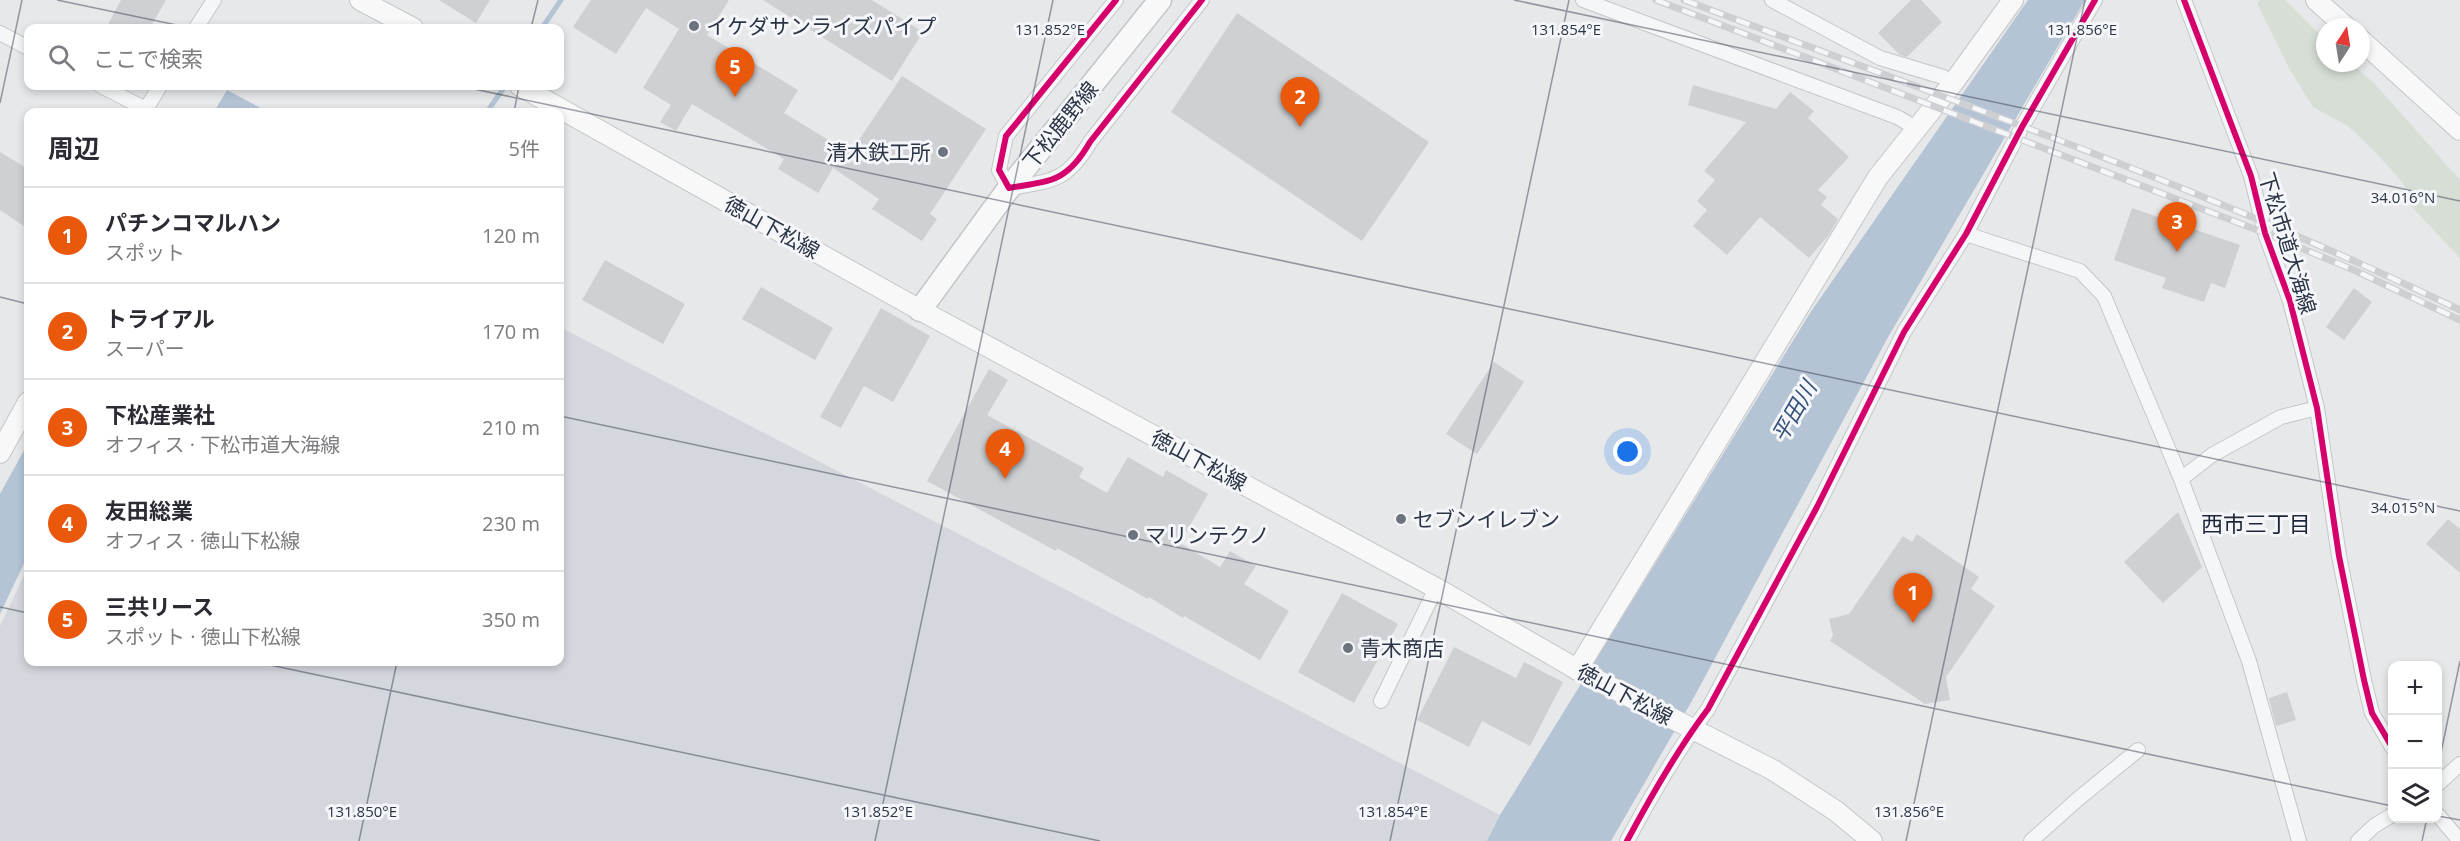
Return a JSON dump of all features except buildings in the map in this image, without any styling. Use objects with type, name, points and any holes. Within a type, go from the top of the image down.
[{"type":"main road","points":[[360,0],[405,24]]},
{"type":"main road","name":"下松鹿野線","points":[[920,310],[1009,188],[1160,0]]},
{"type":"main road","points":[[1581,672],[1878,177],[1953,83],[2012,0]]},
{"type":"main road","points":[[2316,0],[2336,18]]},
{"type":"main road","points":[[2370,48],[2460,130]]},
{"type":"main road","name":"徳山下松線","points":[[528,90],[560,108]]},
{"type":"main road","name":"徳山下松線","points":[[564,110],[920,310],[1436,588],[1581,672],[1773,770],[1836,811],[1872,841]]},
{"type":"main road","points":[[0,453],[24,409]]},
{"type":"street","points":[[199,24],[214,0]]},
{"type":"street","points":[[1116,0],[1006,136],[999,170],[1009,188],[1055,181],[1080,159],[1090,142],[1202,0]]},
{"type":"street","points":[[1583,0],[1897,117],[1916,128]]},
{"type":"street","points":[[1772,0],[1880,58],[1942,77],[1953,83]]},
{"type":"street","points":[[1627,841],[1690,728],[1708,709],[1817,507],[1904,332],[1966,234],[2022,126],[2095,0]]},
{"type":"street","name":"下松市道大海線","points":[[2184,0],[2251,177],[2265,233],[2289,301],[2317,408],[2340,556],[2364,680],[2373,713],[2388,740]]},
{"type":"street","points":[[0,33],[24,46]]},
{"type":"street","points":[[108,90],[141,108]]},
{"type":"street","points":[[148,108],[158,90]]},
{"type":"street","points":[[1966,234],[2080,271],[2104,296],[2181,479],[2249,661],[2299,841]]},
{"type":"street","points":[[2181,479],[2212,455],[2282,417],[2317,408]]},
{"type":"street","points":[[1381,701],[1436,588]]},
{"type":"street","points":[[2031,841],[2138,750]]},
{"type":"street","points":[[2442,780],[2460,764]]},
{"type":"street","points":[[2358,841],[2374,826],[2388,817]]},
{"type":"street","points":[[2442,820],[2460,841]]},
{"type":"shaded area","points":[[2261,0],[2285,0],[2316,31],[2316,72],[2361,72],[2375,84],[2460,180],[2460,258],[2412,207],[2403,183],[2376,153],[2348,126],[2313,107],[2289,68],[2257,3]]},
{"type":"shaded area","points":[[564,329],[1500,815],[1487,841],[0,841],[0,626],[24,575],[24,666],[564,666]]},
{"type":"water","name":"平田川","points":[[2028,0],[2085,0],[1887,339],[1693,699],[1611,841],[1487,841],[1500,815],[1812,310]]},
{"type":"water","points":[[227,90],[261,108],[216,108]]},
{"type":"water","points":[[24,450],[24,563],[0,614],[0,494]]},
{"type":"waterway","points":[[545,24],[561,0]]},
{"type":"waterway","points":[[490,108],[502,90]]},
{"type":"railway","points":[[1656,0],[2265,233],[2356,271],[2460,320]]},
{"type":"railway","points":[[1684,0],[1978,109],[2173,185],[2269,224],[2460,310]]},
{"type":"cycle path","points":[[1116,0],[1006,136],[999,170],[1009,188],[1047,181],[1074,165],[1202,0]]},
{"type":"cycle path","points":[[1627,841],[1665,774],[1708,709],[1817,507],[1904,332],[1966,234],[2022,127],[2095,0]]},
{"type":"cycle path","points":[[2184,0],[2251,176],[2265,233],[2290,301],[2317,408],[2339,556],[2364,680],[2372,713],[2388,740]]},
{"type":"place","name":"イケダサンライズパイプ","points":[[694,26]]},
{"type":"place","name":"三共リース","points":[[735,97]]},
{"type":"place","name":"トライアル","points":[[1300,127]]},
{"type":"place","name":"清木鉄工所","points":[[943,152]]},
{"type":"place","name":"下松産業社","points":[[2177,252]]},
{"type":"place","name":"友田総業","points":[[1005,479]]},
{"type":"place","name":"セブンイレブン","points":[[1401,519]]},
{"type":"place","name":"マリンテクノ","points":[[1133,535]]},
{"type":"place","name":"パチンコマルハン","points":[[1913,623]]},
{"type":"place","name":"青木商店","points":[[1348,648]]},
{"type":"district","name":"西市三丁目","points":[[2256,523]]}]
